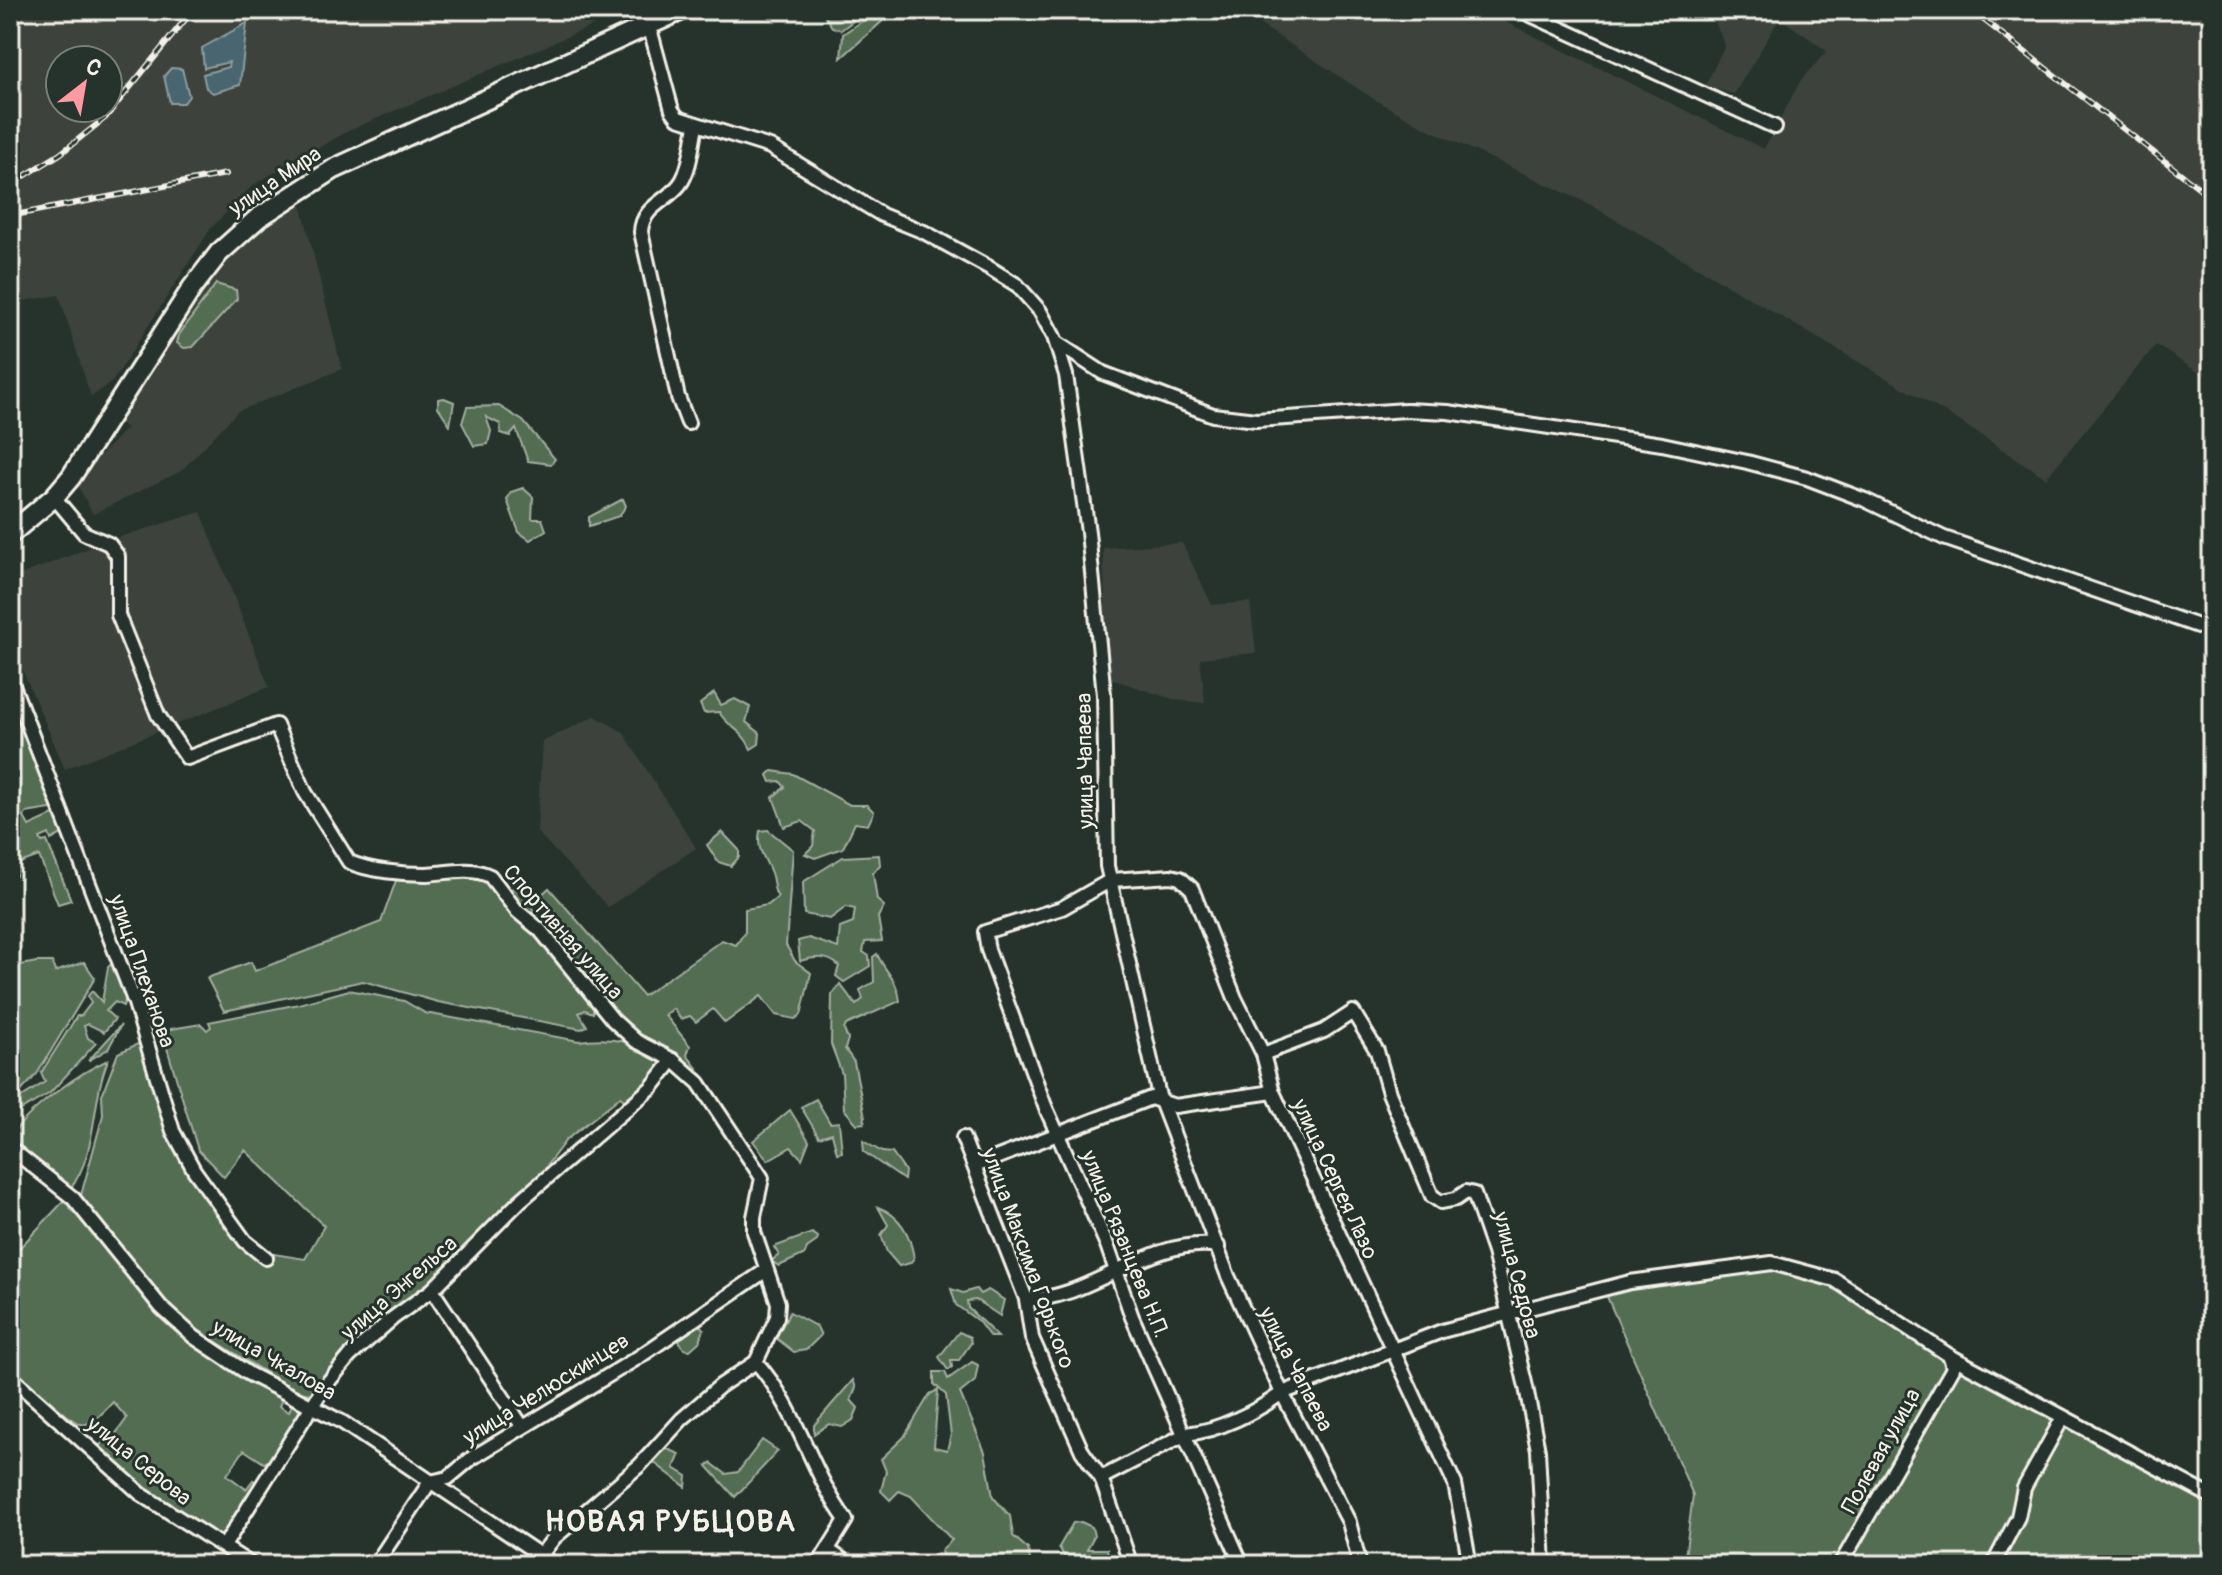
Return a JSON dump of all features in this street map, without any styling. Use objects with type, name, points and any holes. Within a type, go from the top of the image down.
[{"type":"highway","name":"улица Мира","points":[[10,534],[54,497],[93,445],[192,288],[219,253],[258,218],[344,164],[682,10]]},
{"type":"street","points":[[1520,10],[1775,127]]},
{"type":"street","name":"улица Чапаева","points":[[649,25],[672,110],[685,123],[770,147],[882,215],[915,227],[988,267],[1017,285],[1040,311],[1057,343],[1078,449],[1104,695],[1107,866],[1161,1102],[1184,1167],[1282,1393],[1349,1522],[1360,1565]]},
{"type":"street","points":[[688,423],[678,397],[642,246],[641,223],[655,204],[682,182],[696,126]]},
{"type":"street","points":[[1057,343],[1103,373],[1213,415],[1256,420],[1406,410],[1448,412],[1662,444],[1747,462],[1807,478],[1865,500],[1944,538],[2212,631]]},
{"type":"street","name":"Спортивная улица","points":[[54,497],[84,533],[109,544],[118,556],[118,615],[158,715],[187,758],[276,725],[305,792],[349,862],[361,868],[427,874],[447,870],[490,876],[517,911],[540,930],[613,1020],[636,1041],[673,1060],[699,1083],[761,1175],[754,1217],[765,1271],[778,1303],[777,1317],[756,1362]]},
{"type":"street","name":"улица Плеханова","points":[[10,678],[135,1003],[173,1131],[194,1170],[245,1241],[266,1258]]},
{"type":"street","name":"улица Сергея Лазо","points":[[1111,880],[1171,876],[1188,883],[1235,998],[1263,1054],[1273,1092],[1455,1484],[1470,1565]]},
{"type":"street","name":"улица Рязанцева Н.П.","points":[[1111,880],[1062,908],[985,932],[1002,988],[1059,1134],[1107,1245],[1114,1271],[1242,1565]]},
{"type":"street","name":"улица Седова","points":[[1263,1054],[1324,1031],[1353,1012],[1377,1051],[1389,1093],[1432,1196],[1441,1202],[1456,1199],[1466,1192],[1474,1194],[1494,1252],[1538,1450],[1544,1565]]},
{"type":"street","name":"улица Энгельса","points":[[224,1546],[313,1405],[350,1356],[393,1318],[432,1290],[520,1201],[652,1087],[673,1060]]},
{"type":"street","points":[[975,1166],[1151,1098],[1175,1106],[1273,1092]]},
{"type":"street","name":"улица Максима Горького","points":[[963,1138],[1026,1299],[1032,1338],[1043,1366],[1090,1466],[1101,1478],[1131,1565]]},
{"type":"street","name":"улица Чкалова","points":[[10,1148],[73,1198],[161,1307],[194,1337],[249,1374],[313,1405],[430,1482],[537,1560],[555,1565]]},
{"type":"street","points":[[1026,1299],[1055,1296],[1178,1246],[1201,1243],[1218,1246]]},
{"type":"street","points":[[1101,1478],[1186,1434],[1200,1433],[1267,1404],[1282,1393],[1296,1391],[1442,1331],[1630,1282],[1735,1265],[1772,1263],[1835,1280],[1950,1356],[2212,1497]]},
{"type":"street","name":"улица Челюскинцев","points":[[430,1482],[448,1478],[522,1426],[639,1357],[765,1271]]},
{"type":"street","points":[[432,1290],[522,1426]]},
{"type":"street","name":"Полевая улица","points":[[1840,1565],[1953,1368],[1950,1356]]},
{"type":"street","points":[[537,1560],[554,1538],[640,1465],[682,1419],[720,1386],[756,1362],[780,1391],[817,1475],[846,1520],[818,1565]]},
{"type":"street","name":"улица Серова","points":[[10,1376],[141,1494],[173,1518],[252,1565]]},
{"type":"street","points":[[1993,1565],[2018,1517],[2024,1488],[2062,1419]]},
{"type":"street","points":[[375,1565],[430,1482]]},
{"type":"street","points":[[828,1550],[850,1565]]},
{"type":"shaded area","points":[[10,10],[629,10],[350,130],[253,185],[211,228],[113,381],[91,397],[59,295],[10,303]]},
{"type":"shaded area","points":[[1238,10],[1481,10],[1764,149],[1801,80],[1827,51],[1780,18],[1734,94],[1705,86],[1725,46],[1710,10],[2212,10],[2212,364],[2204,376],[2156,345],[2046,478],[1956,419],[1589,204],[1430,130],[1377,101]]},
{"type":"shaded area","points":[[300,200],[342,369],[238,411],[181,471],[93,514],[78,486],[85,471],[127,428],[115,420],[200,282],[239,245]]},
{"type":"shaded area","points":[[201,512],[269,687],[65,769],[10,641],[10,579],[107,541]]},
{"type":"shaded area","points":[[1182,543],[1212,605],[1250,602],[1256,653],[1200,658],[1205,703],[1176,700],[1108,678],[1103,548]]},
{"type":"shaded area","points":[[595,716],[623,732],[696,848],[608,907],[537,832],[542,742]]},
{"type":"green space","points":[[821,10],[846,10],[853,21],[841,30],[832,27]]},
{"type":"green space","points":[[878,10],[895,10],[841,58],[843,34]]},
{"type":"green space","points":[[216,284],[236,290],[237,299],[193,347],[184,348],[177,343],[179,335]]},
{"type":"green space","points":[[438,399],[454,402],[450,425],[438,407]]},
{"type":"green space","points":[[499,406],[523,421],[555,459],[551,464],[528,461],[516,429],[510,436],[501,433],[500,424],[486,417],[491,431],[488,444],[474,446],[462,423],[467,407]]},
{"type":"green space","points":[[523,488],[533,497],[532,519],[542,519],[546,530],[530,540],[519,532],[507,500],[511,492]]},
{"type":"green space","points":[[623,499],[626,506],[619,516],[589,526],[589,517]]},
{"type":"green space","points":[[714,693],[721,705],[735,699],[750,707],[746,722],[760,733],[759,744],[751,749],[743,736],[719,712],[704,713],[700,704]]},
{"type":"green space","points":[[10,702],[51,801],[51,809],[26,813],[24,817],[29,826],[55,814],[62,834],[51,840],[49,834],[40,838],[42,842],[47,841],[71,900],[58,904],[39,856],[17,864],[16,876],[10,878]]},
{"type":"green space","points":[[772,771],[793,774],[850,805],[867,805],[874,812],[868,825],[855,823],[843,848],[815,858],[805,854],[813,846],[815,831],[802,821],[784,827],[773,797],[785,787],[780,781],[771,782],[768,775]]},
{"type":"green space","points":[[768,830],[793,850],[786,945],[795,961],[811,973],[801,1015],[795,1019],[776,1015],[761,996],[725,1023],[713,1009],[696,1022],[690,1016],[681,1019],[673,1009],[665,1015],[690,1046],[687,1055],[703,1076],[699,1078],[671,1051],[638,1037],[635,1030],[628,1031],[543,928],[540,896],[549,888],[643,996],[722,940],[736,945],[745,932],[745,909],[768,905],[778,897],[759,844],[760,831]]},
{"type":"green space","points":[[722,832],[739,850],[739,857],[731,866],[718,862],[707,845]]},
{"type":"green space","points":[[879,855],[880,865],[873,873],[877,900],[884,906],[878,917],[882,941],[865,942],[863,952],[869,956],[870,966],[844,982],[836,976],[839,966],[830,960],[816,958],[800,961],[798,941],[809,938],[838,948],[840,928],[853,923],[855,909],[846,907],[830,919],[804,914],[803,882],[843,857]]},
{"type":"green space","points":[[398,875],[428,879],[479,877],[489,883],[540,934],[594,1005],[593,1013],[585,1010],[579,1013],[587,1026],[581,1029],[438,1002],[363,981],[224,1011],[207,978],[251,962],[255,971],[381,922]]},
{"type":"green space","points":[[507,888],[532,891],[533,918],[526,915]]},
{"type":"green space","points":[[877,954],[894,982],[900,1001],[846,1025],[844,1030],[848,1039],[845,1049],[854,1062],[865,1117],[864,1123],[857,1124],[844,1109],[842,1074],[831,1044],[832,995],[840,984],[856,1005],[863,999],[860,990],[874,982],[873,957]]},
{"type":"green space","points":[[52,962],[55,972],[84,962],[95,978],[37,1074],[14,1099],[10,1108],[10,967]]},
{"type":"green space","points":[[113,963],[126,998],[123,1006],[115,1002],[106,1011],[115,1019],[104,1032],[88,1024],[84,1026],[88,1038],[96,1043],[50,1093],[11,1116],[22,1097],[45,1082],[41,1073],[77,1016],[81,1016],[91,1003],[88,996],[92,991],[102,1002],[108,967]]},
{"type":"green space","points":[[349,990],[404,1001],[425,1013],[579,1041],[601,1039],[626,1042],[648,1051],[663,1067],[630,1104],[620,1097],[566,1140],[547,1165],[549,1169],[471,1248],[313,1394],[296,1392],[187,1323],[155,1294],[112,1233],[80,1199],[103,1115],[102,1095],[118,1053],[142,1042],[204,1191],[257,1261],[267,1262],[274,1254],[305,1259],[324,1226],[245,1150],[224,1177],[198,1150],[164,1038],[171,1029],[201,1024],[207,1030],[211,1027],[209,1022],[299,1004]]},
{"type":"green space","points":[[121,1025],[108,1049],[88,1061]]},
{"type":"green space","points":[[108,1060],[85,1160],[70,1189],[15,1143],[15,1130],[58,1090]]},
{"type":"green space","points":[[816,1099],[830,1123],[839,1122],[842,1152],[837,1153],[832,1133],[819,1137],[801,1107]]},
{"type":"green space","points":[[790,1110],[809,1141],[802,1159],[791,1147],[768,1160],[753,1141]]},
{"type":"green space","points":[[863,1141],[882,1152],[892,1153],[905,1171],[904,1180],[864,1152]]},
{"type":"green space","points":[[63,1202],[99,1235],[145,1300],[165,1322],[214,1359],[283,1397],[279,1406],[289,1412],[293,1402],[303,1412],[294,1420],[298,1423],[276,1458],[264,1463],[244,1450],[227,1475],[246,1489],[253,1480],[258,1484],[224,1536],[210,1534],[177,1515],[97,1447],[117,1432],[127,1418],[113,1402],[94,1421],[81,1424],[10,1370],[10,1258]]},
{"type":"green space","points":[[878,1207],[893,1215],[903,1227],[914,1258],[910,1263],[899,1266],[887,1252],[881,1235],[888,1225]]},
{"type":"green space","points":[[812,1233],[818,1237],[817,1241],[807,1248],[805,1254],[779,1266],[771,1261],[779,1255],[774,1247]]},
{"type":"green space","points":[[1709,1267],[1782,1270],[1825,1283],[2212,1506],[2212,1565],[1684,1565],[1693,1495],[1605,1292]]},
{"type":"green space","points":[[951,1289],[963,1293],[976,1289],[980,1294],[988,1290],[1004,1300],[1000,1316],[976,1300],[967,1301],[968,1308],[998,1337],[990,1337],[978,1321],[956,1305]]},
{"type":"green space","points":[[790,1312],[817,1327],[821,1335],[806,1350],[794,1352],[776,1338]]},
{"type":"green space","points":[[697,1323],[704,1329],[699,1342],[690,1350],[684,1349],[678,1339]]},
{"type":"green space","points":[[959,1332],[970,1337],[971,1343],[959,1360],[951,1360],[952,1367],[948,1370],[939,1357]]},
{"type":"green space","points":[[972,1362],[978,1365],[975,1381],[960,1393],[985,1452],[993,1497],[1010,1516],[1013,1536],[1028,1549],[1031,1565],[944,1564],[941,1550],[952,1540],[911,1496],[899,1491],[890,1500],[881,1491],[886,1471],[881,1459],[904,1437],[930,1394],[938,1390],[934,1447],[947,1450],[951,1435],[946,1395],[934,1384],[934,1372],[945,1372],[948,1379]]},
{"type":"green space","points":[[853,1380],[856,1388],[851,1400],[858,1408],[853,1420],[842,1427],[829,1424],[814,1434],[814,1425]]},
{"type":"green space","points":[[762,1440],[778,1451],[735,1497],[707,1466],[711,1463],[726,1474],[738,1472]]},
{"type":"green space","points":[[667,1449],[680,1454],[674,1468],[687,1476],[686,1487],[652,1461]]},
{"type":"green space","points":[[1081,1522],[1092,1527],[1094,1536],[1087,1549],[1107,1549],[1111,1565],[1069,1565],[1059,1547],[1073,1523]]},
{"type":"water","points":[[247,23],[240,85],[213,93],[206,88],[203,74],[228,67],[229,62],[204,68],[202,48]]},
{"type":"water","points":[[171,68],[182,69],[189,96],[184,103],[170,103],[164,76]]},
{"type":"railway","points":[[10,185],[60,154],[105,118],[193,10]]},
{"type":"railway","points":[[1971,10],[2212,198]]},
{"type":"railway","points":[[10,216],[226,174]]},
{"type":"district","name":"НОВАЯ РУБЦОВА","points":[[671,1521]]}]
